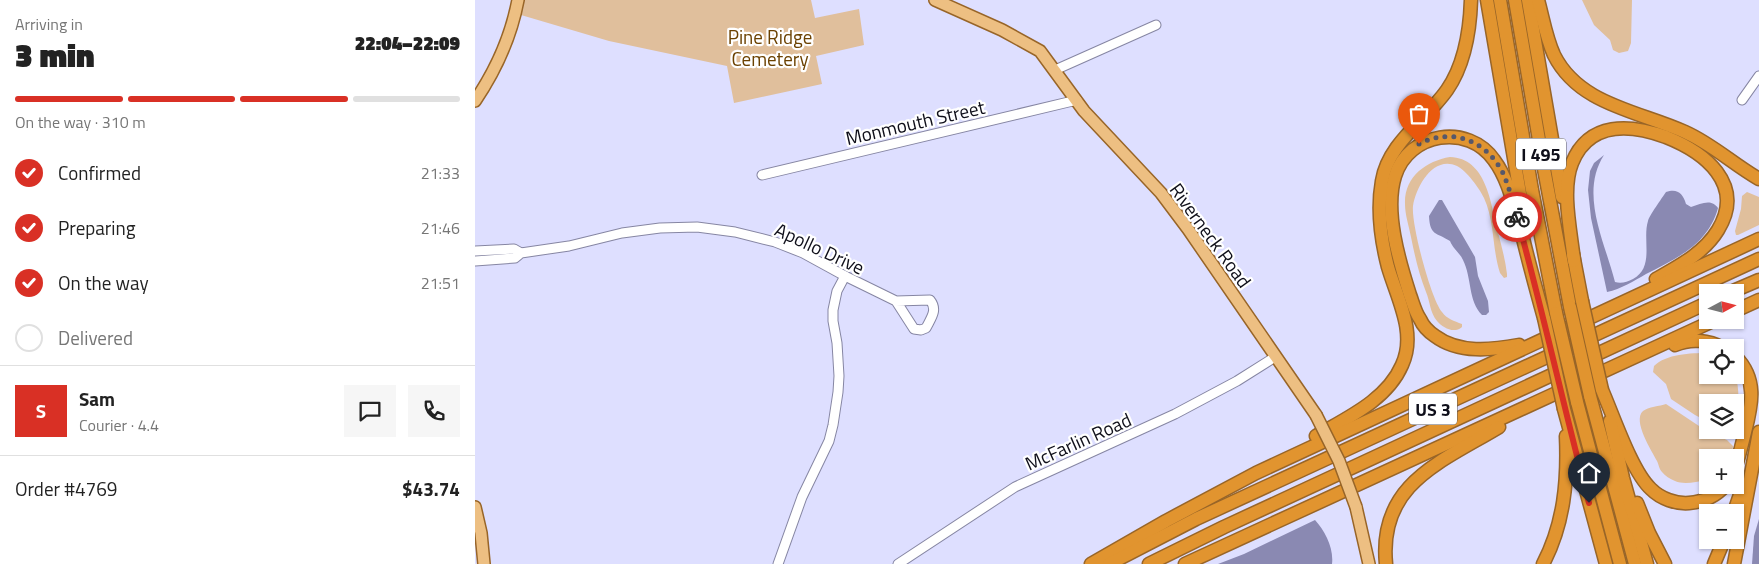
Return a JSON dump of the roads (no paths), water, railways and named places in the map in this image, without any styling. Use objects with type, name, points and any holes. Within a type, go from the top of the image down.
[{"type":"highway","points":[[1091,564],[1365,406],[1386,389],[1400,371],[1407,352],[1407,333],[1383,245],[1380,211],[1382,180],[1386,165],[1393,152],[1442,96],[1453,79],[1462,59],[1466,43],[1471,0]]},
{"type":"highway","points":[[1487,0],[1523,210],[1544,318],[1565,409],[1606,564]]},
{"type":"highway","name":"I 495","points":[[1500,0],[1532,190],[1557,313],[1577,402],[1620,564]]},
{"type":"highway","name":"I 495","points":[[1515,0],[1543,169],[1570,307],[1590,396],[1635,564]]},
{"type":"highway","points":[[1528,0],[1582,301],[1625,486],[1647,564]]},
{"type":"highway","points":[[1538,0],[1547,35],[1555,56],[1567,75],[1578,86],[1601,100],[1698,138],[1759,178]]},
{"type":"highway","points":[[1574,260],[1568,204],[1568,176],[1575,155],[1593,136],[1610,129],[1623,127],[1652,132],[1694,150],[1705,158],[1718,172],[1725,189],[1726,202],[1722,222],[1714,236],[1687,260],[1594,316]]},
{"type":"highway","points":[[1541,340],[1501,348],[1470,348],[1454,345],[1440,339],[1421,322],[1415,310],[1399,256],[1393,223],[1392,200],[1393,183],[1400,163],[1419,144],[1438,137],[1458,137],[1477,144],[1494,159],[1503,174],[1511,195],[1544,318]]},
{"type":"highway","points":[[1215,494],[1291,456],[1759,239]]},
{"type":"highway","name":"US 3","points":[[1109,564],[1196,519],[1759,258]]},
{"type":"highway","points":[[1744,286],[1759,280]]},
{"type":"highway","points":[[1744,307],[1759,300]]},
{"type":"highway","name":"US 3","points":[[1149,564],[1224,527],[1699,307]]},
{"type":"highway","points":[[1185,564],[1699,328]]},
{"type":"highway","points":[[1651,350],[1670,347],[1682,342],[1699,341]]},
{"type":"highway","points":[[1741,449],[1751,410],[1752,396],[1749,377],[1744,367]]},
{"type":"highway","points":[[1603,390],[1638,471],[1652,490],[1668,500],[1679,503],[1692,503],[1709,499],[1715,494]]},
{"type":"highway","points":[[1386,564],[1385,544],[1389,521],[1397,501],[1407,488],[1420,476],[1438,464],[1553,394]]},
{"type":"highway","points":[[1543,564],[1555,536],[1564,499],[1567,464],[1565,409]]},
{"type":"highway","points":[[1612,431],[1630,487],[1649,533],[1665,564]]},
{"type":"highway","points":[[1737,504],[1759,432]]},
{"type":"highway","points":[[1733,564],[1759,432]]},
{"type":"highway","points":[[1714,564],[1720,549]]},
{"type":"main road","points":[[475,101],[505,49],[515,16],[517,0]]},
{"type":"main road","name":"Riverneck Road","points":[[935,0],[1002,30],[1040,51],[1077,100],[1119,149],[1161,193],[1184,223],[1316,415],[1335,451],[1356,507],[1369,564]]},
{"type":"main road","points":[[475,507],[481,534],[484,564]]},
{"type":"street","points":[[1055,70],[1156,25]]},
{"type":"street","points":[[1743,100],[1759,76]]},
{"type":"street","name":"Monmouth Street","points":[[762,174],[1077,100]]},
{"type":"street","name":"Apollo Drive","points":[[475,261],[515,258],[521,253],[569,246],[622,233],[660,228],[697,227],[735,232],[775,242],[803,253],[896,301],[930,300],[934,304],[934,311],[926,328],[914,330],[896,301]]},
{"type":"street","name":"Apollo Drive","points":[[475,251],[515,249],[521,253]]},
{"type":"street","points":[[778,564],[803,497],[829,441],[833,425],[839,376],[833,310],[837,291],[845,276]]},
{"type":"street","name":"McFarlin Road","points":[[898,564],[1015,487],[1175,414],[1237,381],[1275,356]]},
{"type":"water","points":[[1604,155],[1597,170],[1594,202],[1596,218],[1615,282],[1619,283],[1633,279],[1644,268],[1647,253],[1648,221],[1666,192],[1679,192],[1686,204],[1691,207],[1709,202],[1718,208],[1707,231],[1680,256],[1632,282],[1607,292],[1591,218],[1588,190],[1590,171],[1594,163]]},
{"type":"water","points":[[1439,200],[1442,200],[1475,257],[1478,276],[1488,301],[1489,312],[1486,315],[1482,315],[1474,303],[1468,274],[1462,258],[1450,241],[1432,230],[1429,216]]},
{"type":"water","points":[[1759,519],[1759,564],[1752,564],[1754,536]]},
{"type":"water","points":[[1315,520],[1328,540],[1332,552],[1332,564],[1218,564],[1244,554]]},
{"type":"park label","name":"Pine Ridge Cemetery","points":[[770,47]]}]
